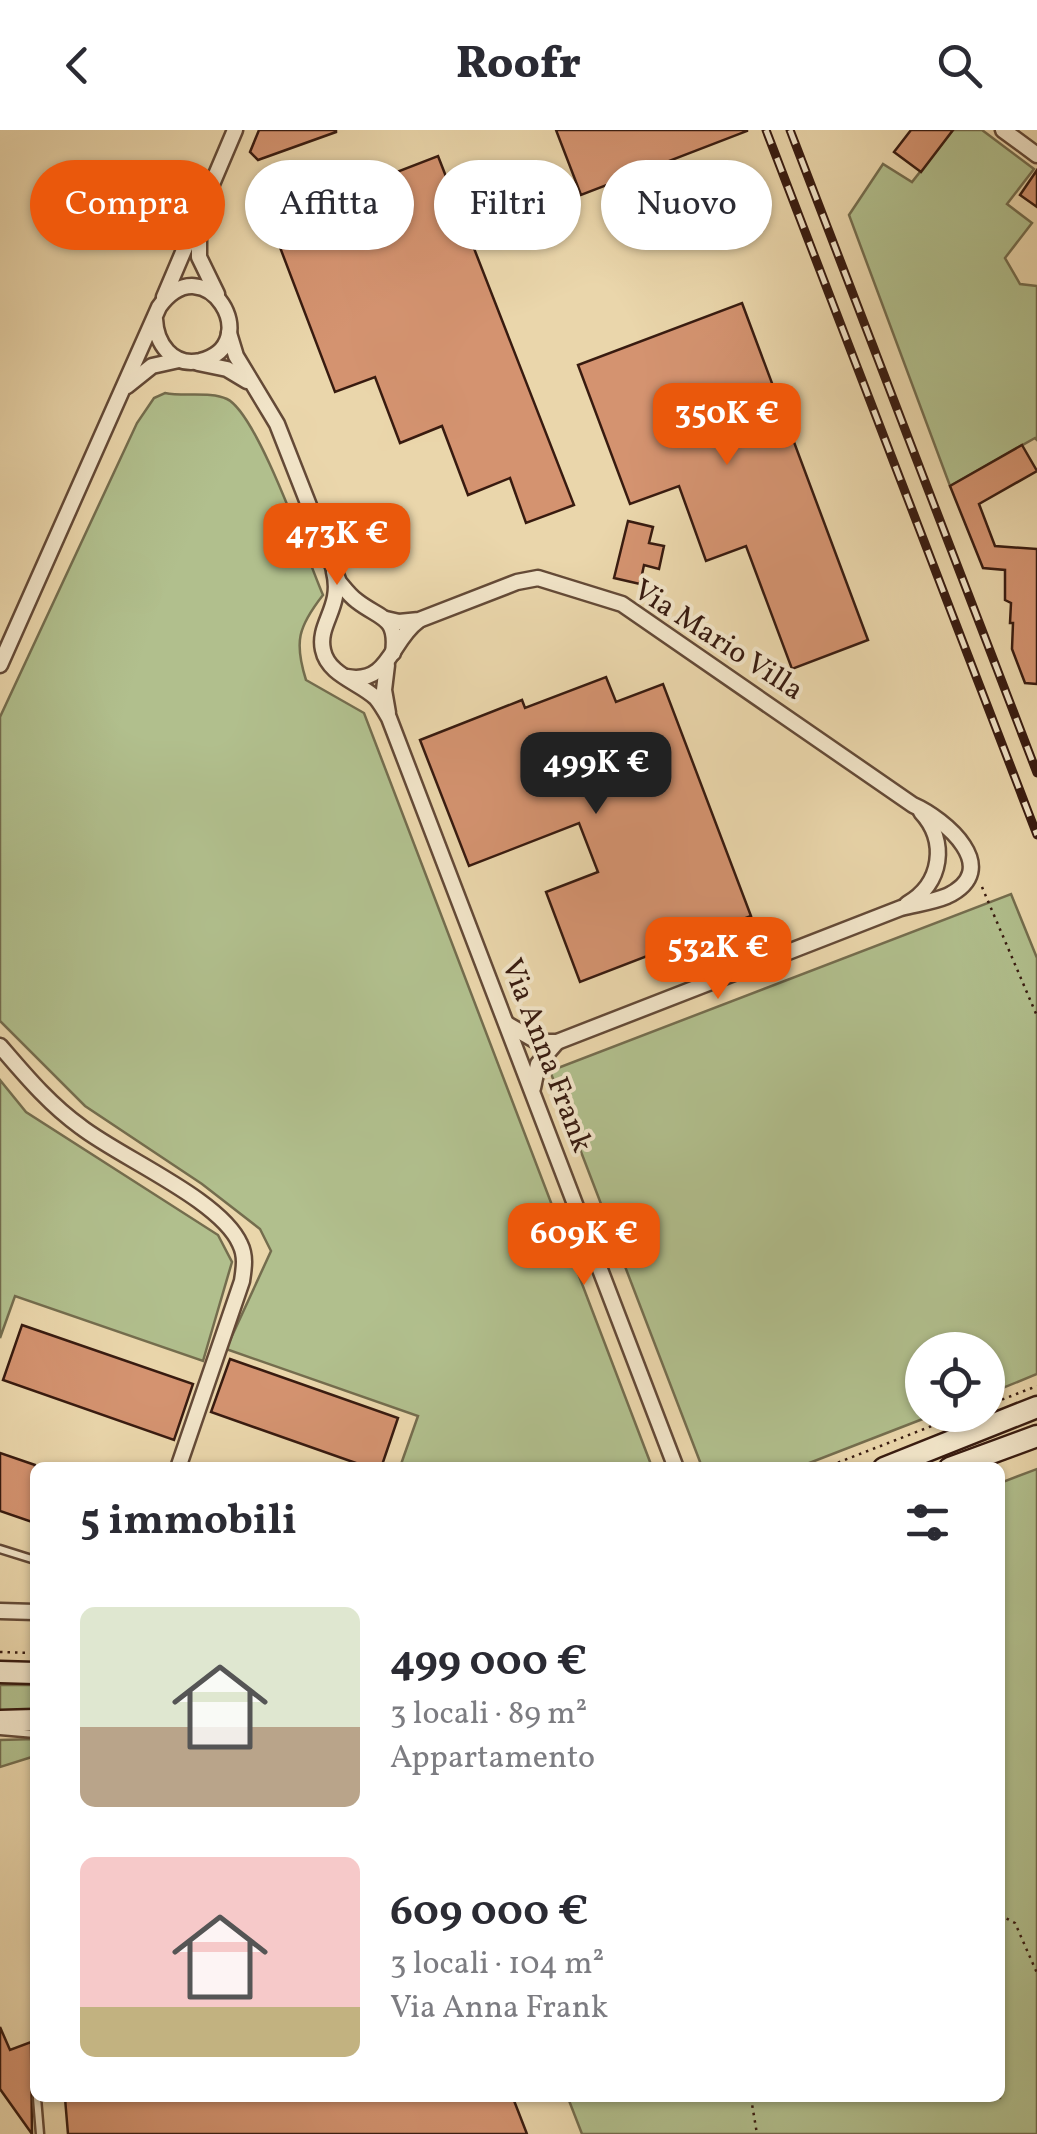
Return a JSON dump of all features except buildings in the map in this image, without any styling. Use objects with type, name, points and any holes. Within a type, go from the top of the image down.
[{"type":"main road","points":[[899,1462],[1037,1407]]},
{"type":"main road","points":[[966,1462],[1037,1436]]},
{"type":"main road","points":[[0,1672],[30,1673]]},
{"type":"main road","points":[[0,1721],[30,1720]]},
{"type":"street","points":[[223,160],[236,130]]},
{"type":"street","points":[[1003,130],[1037,155]]},
{"type":"street","points":[[0,665],[184,250]]},
{"type":"street","points":[[199,250],[230,320],[229,333],[236,356],[278,424],[334,572],[347,591],[386,619],[392,629],[390,658]]},
{"type":"street","points":[[220,298],[211,291],[188,287],[166,298],[157,313],[160,343],[186,361],[227,369],[256,388]]},
{"type":"street","points":[[118,398],[143,371],[216,354],[229,333]]},
{"type":"street","points":[[334,572],[336,595],[322,650],[327,661],[345,676],[368,677],[390,658],[404,633],[419,620]]},
{"type":"street","name":"Via Mario Villa","points":[[386,619],[419,620],[528,579],[548,580],[622,604],[952,829],[967,850],[970,861],[966,880],[946,897],[901,908],[557,1042]]},
{"type":"street","points":[[330,620],[342,609],[366,606]]},
{"type":"street","name":"Via Anna Frank","points":[[390,658],[384,690],[389,718],[674,1462]]},
{"type":"street","name":"Via Anna Frank","points":[[345,676],[377,699],[389,718]]},
{"type":"street","name":"Via Mario Villa","points":[[901,908],[928,886],[938,856],[932,825],[913,805]]},
{"type":"street","points":[[507,1024],[529,1039],[557,1042]]},
{"type":"street","points":[[533,1093],[538,1064],[557,1042]]},
{"type":"street","points":[[0,1046],[61,1112],[106,1146],[212,1210],[234,1232],[242,1247],[242,1281],[180,1462]]},
{"type":"street","points":[[0,1611],[30,1612]]},
{"type":"lane","points":[[0,1549],[30,1558]]},
{"type":"lane","points":[[0,1731],[30,1734]]},
{"type":"lane","points":[[37,2102],[40,2134]]},
{"type":"path","points":[[982,887],[1037,1016]]},
{"type":"path","points":[[1005,1398],[1037,1386]]},
{"type":"path","points":[[839,1462],[916,1432]]},
{"type":"path","points":[[0,1652],[30,1653]]},
{"type":"path","points":[[1005,1918],[1015,1923],[1037,1973]]},
{"type":"path","points":[[752,2102],[757,2134]]},
{"type":"green space","points":[[953,130],[982,130],[1034,169],[1007,204],[1032,223],[1005,258],[1020,284],[1037,286],[1037,440],[950,486],[849,215],[883,164],[912,182]]},
{"type":"green space","points":[[165,393],[227,399],[239,410],[267,458],[323,595],[308,616],[301,635],[300,655],[306,680],[364,713],[650,1462],[402,1462],[418,1416],[226,1349],[271,1251],[260,1229],[202,1184],[85,1106],[0,1021],[0,717],[137,423],[154,398]]},
{"type":"green space","points":[[1011,894],[1037,958],[1037,1374],[1005,1387],[1005,1332],[905,1332],[905,1426],[812,1462],[700,1462],[550,1071]]},
{"type":"green space","points":[[0,1080],[26,1112],[218,1235],[232,1262],[203,1361],[15,1296],[0,1338]]},
{"type":"green space","points":[[1037,1469],[1037,2134],[582,2134],[570,2102],[1005,2102],[1005,1481]]},
{"type":"green space","points":[[0,1685],[30,1685],[30,1711],[0,1713]]},
{"type":"green space","points":[[30,1739],[30,1758],[0,1767],[0,1740]]},
{"type":"railway","points":[[766,130],[1037,835]]},
{"type":"railway","points":[[790,130],[1037,773]]}]
